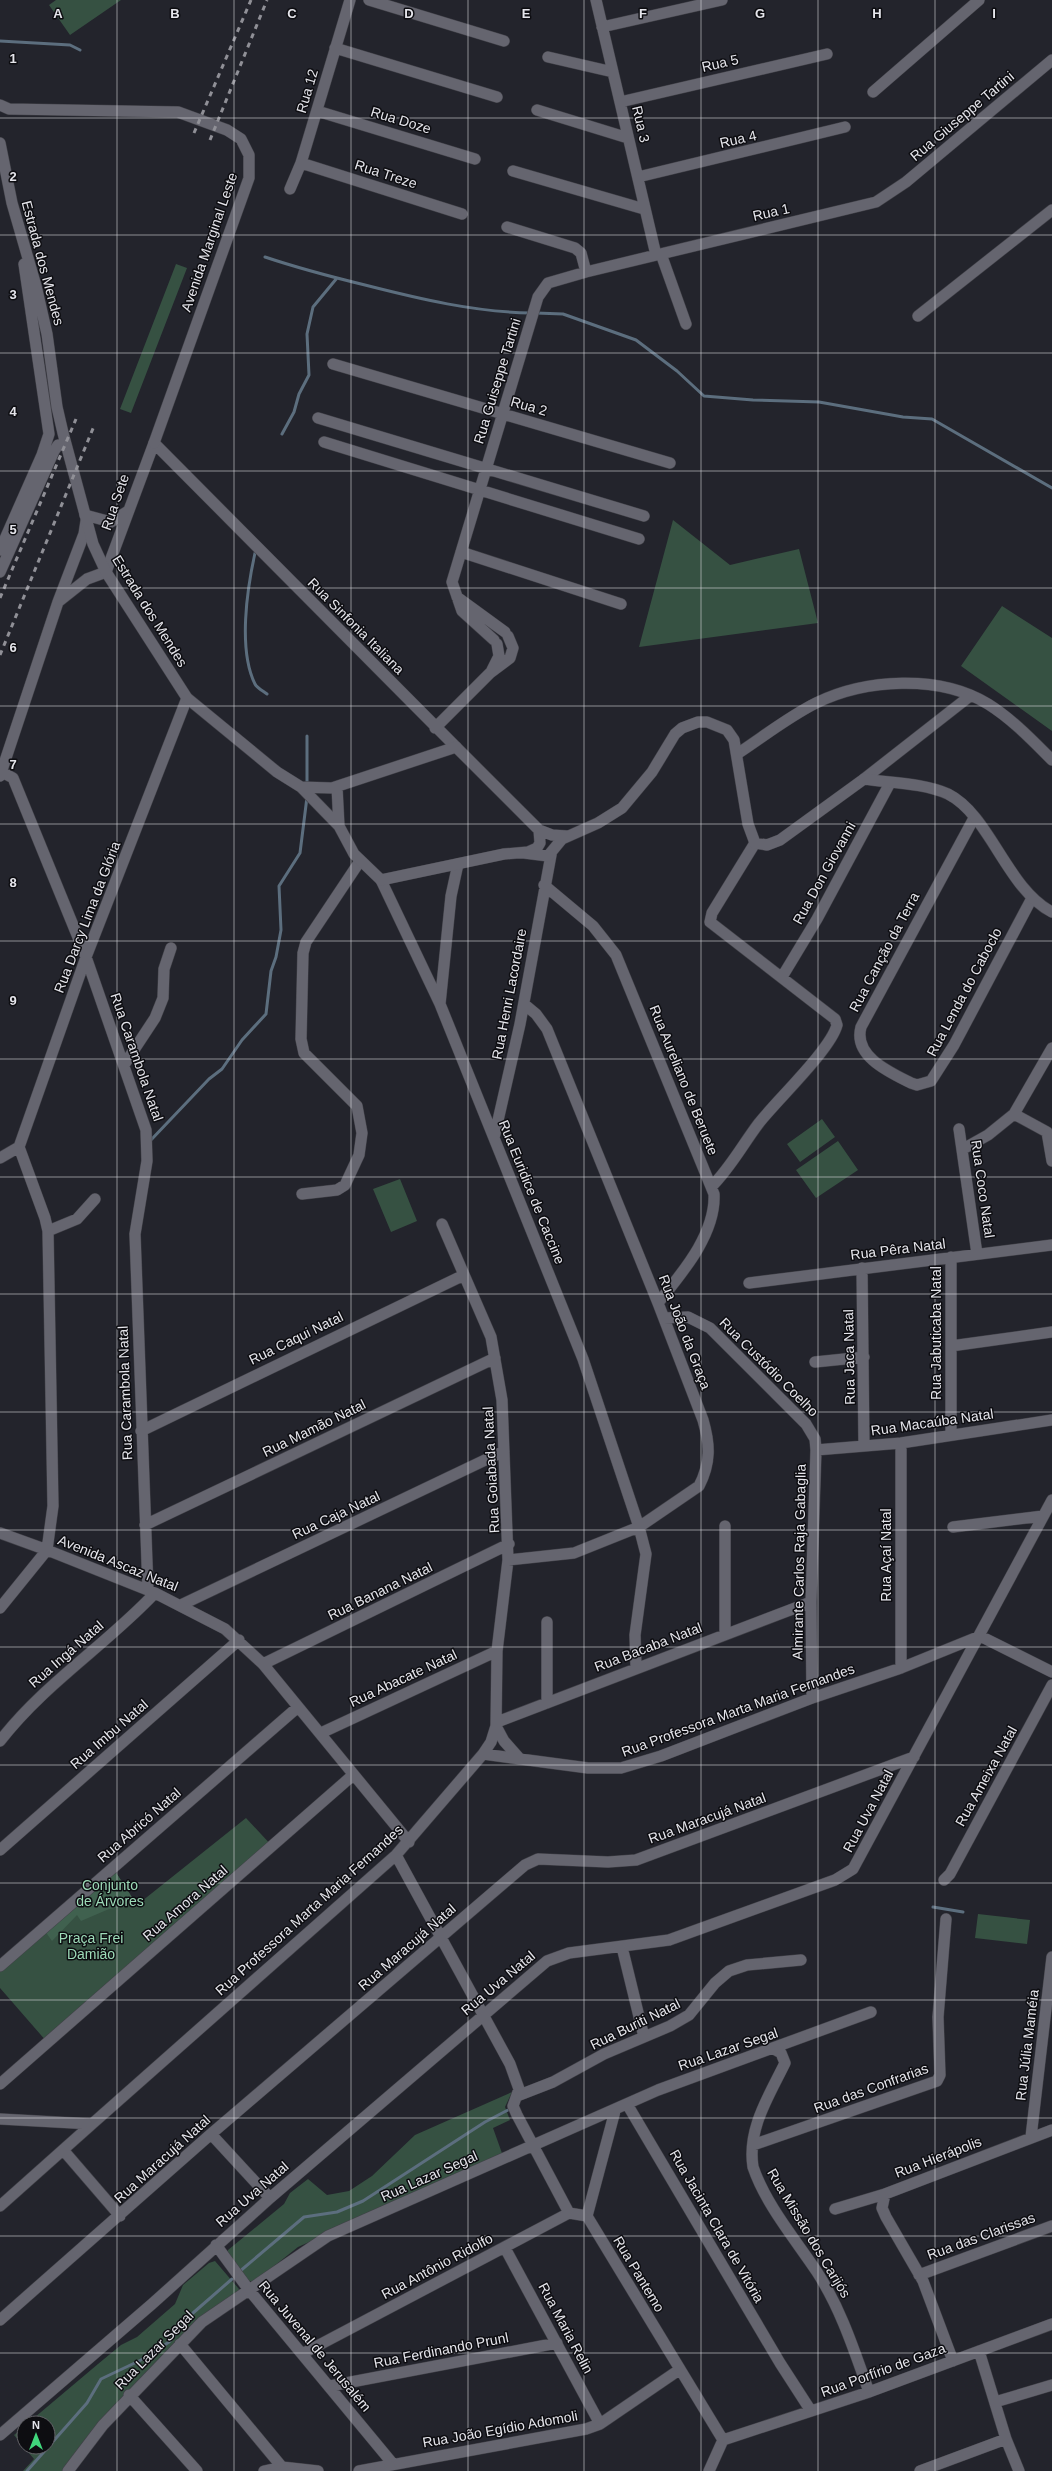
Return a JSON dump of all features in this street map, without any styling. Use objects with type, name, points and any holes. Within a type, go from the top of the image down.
[{"type":"street","name":"Rua 12","points":[[290,189],[301,163],[350,0]]},
{"type":"street","points":[[369,0],[504,41]]},
{"type":"street","name":"Rua 3","points":[[596,0],[638,177],[644,209],[658,254],[686,324]]},
{"type":"street","points":[[602,26],[722,0]]},
{"type":"street","points":[[873,92],[979,0]]},
{"type":"street","points":[[335,48],[498,97]]},
{"type":"street","name":"Rua 5","points":[[620,102],[828,54]]},
{"type":"street","points":[[548,57],[613,72]]},
{"type":"street","name":"Rua Giuseppe Tartini","points":[[891,193],[1052,60]]},
{"type":"street","name":"Avenida Marginal Leste","points":[[3,109],[174,110],[235,133],[246,146],[250,163],[249,178],[154,443]]},
{"type":"street","points":[[538,110],[628,138]]},
{"type":"street","name":"Rua Doze","points":[[317,111],[475,159]]},
{"type":"street","name":"Rua 4","points":[[638,177],[845,127]]},
{"type":"street","name":"Estrada dos Mendes","points":[[0,143],[7,183],[35,279],[45,327],[57,407],[66,445],[93,544],[106,572],[187,698],[277,772],[301,787],[340,826],[360,861],[381,880],[440,1004]]},
{"type":"street","name":"Rua Treze","points":[[301,163],[462,214]]},
{"type":"street","points":[[513,170],[644,209]]},
{"type":"street","name":"Rua 1","points":[[658,254],[865,206],[891,193]]},
{"type":"street","points":[[918,316],[1052,210]]},
{"type":"street","points":[[0,550],[42,455],[49,434],[18,224]]},
{"type":"street","points":[[507,227],[575,248],[581,253],[586,272]]},
{"type":"street","name":"Rua Guiseppe Tartini","points":[[490,673],[499,656],[496,642],[467,617],[459,606],[452,582],[538,297],[548,283],[658,254]]},
{"type":"street","name":"Rua 2","points":[[333,364],[670,463]]},
{"type":"street","points":[[318,418],[486,467],[644,516]]},
{"type":"street","points":[[324,442],[639,539]]},
{"type":"street","name":"Rua Sete","points":[[106,572],[154,443]]},
{"type":"street","name":"Rua Sinfonia Italiana","points":[[154,443],[434,728],[456,747],[538,830]]},
{"type":"street","points":[[0,572],[54,451],[58,445],[66,445]]},
{"type":"street","points":[[1,774],[58,602],[84,534],[85,518],[111,522],[128,511]]},
{"type":"street","points":[[461,552],[622,604]]},
{"type":"street","points":[[58,602],[87,579],[106,572]]},
{"type":"street","name":"Rua Guiseppe Tartini","points":[[434,728],[512,653],[512,644],[506,634],[456,597]]},
{"type":"street","points":[[737,754],[798,713],[850,689],[890,683],[943,688],[970,696],[988,704],[1010,720],[1052,760]]},
{"type":"street","points":[[523,853],[543,857],[553,845],[567,836],[598,823],[622,808],[652,772],[674,734],[690,724],[707,722],[726,730],[734,740],[748,824],[756,843],[762,846],[780,840],[864,779],[970,696]]},
{"type":"street","name":"Rua Darcy Lima da Glória","points":[[19,1147],[86,958],[187,698]]},
{"type":"street","points":[[301,787],[337,787],[456,747]]},
{"type":"street","name":"Rua Carambola Natal","points":[[1,774],[13,778],[86,958],[142,1113],[148,1142],[135,1234],[145,1525],[152,1592]]},
{"type":"street","points":[[864,779],[929,788],[945,793],[959,802],[974,818],[1032,898],[1052,912]]},
{"type":"street","name":"Rua Don Giovanni","points":[[782,977],[818,919],[890,783]]},
{"type":"street","points":[[337,787],[340,826]]},
{"type":"street","name":"Rua Canção da Terra","points":[[911,1083],[865,1053],[860,1044],[859,1035],[908,937],[974,818]]},
{"type":"street","points":[[538,830],[553,845]]},
{"type":"street","points":[[381,880],[504,854],[532,851],[539,846],[538,830]]},
{"type":"street","points":[[712,1186],[728,1169],[758,1123],[806,1070],[836,1028],[835,1019],[712,925],[710,916],[756,843]]},
{"type":"street","name":"Rua Henri Lacordaire","points":[[494,1138],[524,1004],[544,884],[553,845]]},
{"type":"street","points":[[302,1194],[337,1190],[345,1185],[360,1148],[362,1133],[357,1106],[304,1053],[301,1040],[303,953],[306,942],[360,861]]},
{"type":"street","name":"Rua Euridice de Caccine","points":[[458,864],[448,920],[440,1004],[583,1359],[639,1527],[646,1554],[635,1635],[636,1667]]},
{"type":"street","name":"Rua Aureliano de Beruete","points":[[544,884],[593,926],[612,947],[712,1186],[714,1206],[700,1244],[658,1303]]},
{"type":"street","name":"Rua Lenda do Caboclo","points":[[911,1083],[917,1085],[932,1081],[1032,898]]},
{"type":"street","points":[[124,1065],[157,1012],[163,998],[164,969],[171,948]]},
{"type":"street","name":"Rua João da Graça","points":[[508,1560],[574,1553],[639,1527],[699,1486],[704,1476],[709,1456],[708,1439],[704,1420],[547,1029],[536,1014],[524,1004]]},
{"type":"street","points":[[963,1149],[988,1135],[1014,1114],[1052,1048]]},
{"type":"street","points":[[1014,1114],[1041,1128],[1049,1135],[1052,1161]]},
{"type":"street","name":"Rua Coco Natal","points":[[959,1129],[963,1149],[976,1254]]},
{"type":"street","points":[[0,1158],[19,1147]]},
{"type":"street","name":"Avenida Ascaz Natal","points":[[19,1147],[45,1218],[48,1231],[53,1506],[47,1550],[152,1592],[181,1605],[225,1629],[263,1664],[409,1842]]},
{"type":"street","points":[[48,1231],[77,1219],[94,1199]]},
{"type":"street","name":"Rua Goiabada Natal","points":[[442,1224],[482,1312],[496,1358],[502,1400],[509,1544],[497,1651],[496,1724],[491,1742],[483,1754]]},
{"type":"street","name":"Rua Pêra Natal","points":[[749,1283],[1052,1245]]},
{"type":"street","name":"Rua Jabuticaba Natal","points":[[951,1257],[952,1434]]},
{"type":"street","name":"Rua Jaca Natal","points":[[862,1268],[864,1446]]},
{"type":"street","name":"Rua Caqui Natal","points":[[141,1431],[464,1275]]},
{"type":"street","name":"Rua Custódio Coelho","points":[[664,1318],[688,1317],[710,1328],[806,1424],[815,1439],[816,1450]]},
{"type":"street","points":[[951,1346],[1052,1332]]},
{"type":"street","points":[[815,1362],[864,1357]]},
{"type":"street","name":"Rua Mamão Natal","points":[[145,1525],[496,1358]]},
{"type":"street","name":"Rua Macaúba Natal","points":[[816,1450],[901,1442],[1052,1420]]},
{"type":"street","name":"Rua Açaí Natal","points":[[901,1442],[901,1668]]},
{"type":"street","name":"Almirante Carlos Raja Gabaglia","points":[[812,1698],[811,1602],[816,1450]]},
{"type":"street","name":"Rua Caja Natal","points":[[181,1605],[504,1451]]},
{"type":"street","name":"Rua Uva Natal","points":[[0,2435],[217,2247],[270,2198],[547,1960],[569,1953],[669,1940],[835,1880],[856,1866],[1052,1500]]},
{"type":"street","points":[[953,1527],[1043,1516]]},
{"type":"street","points":[[724,1634],[725,1526]]},
{"type":"street","points":[[0,1533],[47,1550],[0,1608]]},
{"type":"street","name":"Rua Banana Natal","points":[[263,1664],[509,1544]]},
{"type":"street","name":"Rua Ingá Natal","points":[[0,1741],[42,1695],[108,1638],[152,1592]]},
{"type":"street","name":"Rua Bacaba Natal","points":[[496,1724],[636,1667],[811,1602]]},
{"type":"street","points":[[547,1622],[547,1703]]},
{"type":"street","points":[[980,1636],[1052,1672]]},
{"type":"street","name":"Rua Professora Marta Maria Fernandes","points":[[0,2206],[64,2151],[92,2124],[396,1855],[409,1842],[483,1754],[588,1768],[622,1768],[661,1756],[812,1698],[901,1668],[980,1636]]},
{"type":"street","name":"Rua Imbu Natal","points":[[0,1850],[238,1640]]},
{"type":"street","name":"Rua Abacate Natal","points":[[321,1733],[497,1651]]},
{"type":"street","name":"Rua Ameixa Natal","points":[[944,1880],[950,1874],[1052,1685]]},
{"type":"street","name":"Rua Abricó Natal","points":[[0,1966],[298,1707]]},
{"type":"street","points":[[496,1724],[504,1741],[519,1758]]},
{"type":"street","name":"Rua Maracujá Natal","points":[[0,2320],[120,2216],[211,2134],[440,1938],[510,1876],[532,1861],[538,1859],[608,1862],[636,1860],[914,1757]]},
{"type":"street","name":"Rua Amora Natal","points":[[0,2084],[353,1775]]},
{"type":"street","points":[[396,1855],[440,1938],[483,2014],[518,2082],[517,2096],[513,2106],[570,2213],[588,2216],[615,2111]]},
{"type":"street","name":"Rua das Confrarias","points":[[753,2144],[937,2081],[940,2075],[938,2017],[946,1919]]},
{"type":"street","points":[[622,1946],[644,2037]]},
{"type":"street","name":"Rua Júlia Maméia","points":[[1031,2137],[1052,1957]]},
{"type":"street","name":"Rua Buriti Natal","points":[[517,2096],[579,2069],[604,2054],[670,2026],[689,2015],[715,1983],[729,1971],[747,1965],[801,1960]]},
{"type":"street","name":"Rua Lazar Segal","points":[[73,2469],[102,2424],[202,2322],[247,2287],[328,2236],[533,2145],[615,2111],[627,2104],[707,2071],[774,2049],[871,2012]]},
{"type":"street","name":"Rua Missão dos Carijós","points":[[774,2049],[781,2053],[785,2063],[759,2115],[753,2144],[752,2159],[755,2172],[784,2226],[816,2271],[835,2302],[843,2319],[869,2392]]},
{"type":"street","name":"Rua Jacinta Clara de Vitória","points":[[627,2104],[780,2363],[811,2411]]},
{"type":"street","points":[[0,2119],[92,2124]]},
{"type":"street","name":"Rua Hierápolis","points":[[835,2209],[885,2194],[1052,2130]]},
{"type":"street","points":[[211,2134],[270,2198]]},
{"type":"street","points":[[64,2151],[120,2216]]},
{"type":"street","points":[[885,2194],[882,2208],[920,2275],[953,2361]]},
{"type":"street","name":"Rua Antônio Ridolfo","points":[[302,2354],[570,2213]]},
{"type":"street","name":"Rua Pantemo","points":[[588,2216],[679,2370],[723,2440]]},
{"type":"street","name":"Rua das Clarissas","points":[[920,2275],[1052,2226]]},
{"type":"street","name":"Rua Juvenal de Jerusalém","points":[[217,2247],[247,2287],[330,2386],[392,2464]]},
{"type":"street","name":"Rua Maria Relin","points":[[505,2248],[600,2424]]},
{"type":"street","name":"Rua Porfírio de Gaza","points":[[723,2440],[869,2392],[1052,2324]]},
{"type":"street","name":"Rua Ferdinando Prunl","points":[[330,2386],[557,2343]]},
{"type":"street","points":[[180,2344],[282,2467]]},
{"type":"street","points":[[979,2351],[1006,2439],[1019,2471]]},
{"type":"street","name":"Rua João Egídio Adomoli","points":[[359,2471],[575,2432],[600,2424],[679,2370]]},
{"type":"street","points":[[995,2402],[1052,2385]]},
{"type":"street","points":[[129,2395],[196,2471]]},
{"type":"street","points":[[920,2471],[1006,2439]]},
{"type":"street","points":[[709,2471],[723,2440]]},
{"type":"street","points":[[264,2471],[282,2467],[318,2471]]},
{"type":"green space","points":[[56,0],[121,0],[70,35],[49,5]]},
{"type":"green space","points":[[176,264],[187,268],[131,413],[120,409]]},
{"type":"green space","points":[[673,520],[730,565],[799,549],[818,623],[639,647]]},
{"type":"green space","points":[[1002,606],[1052,638],[1052,731],[961,666]]},
{"type":"green space","points":[[822,1119],[835,1137],[800,1162],[787,1144]]},
{"type":"green space","points":[[838,1141],[858,1170],[816,1198],[796,1170]]},
{"type":"green space","points":[[400,1179],[417,1221],[391,1232],[373,1189]]},
{"type":"green space","name":"Praça Frei Damião","points":[[246,1818],[273,1847],[47,2042],[0,1988],[0,1966],[113,1868],[137,1905]]},
{"type":"green space","name":"Conjunto de Árvores","points":[[113,1868],[137,1905],[109,1909],[81,1921],[77,1915],[52,1941],[45,1931]]},
{"type":"green space","points":[[978,1914],[1030,1920],[1027,1944],[975,1938]]},
{"type":"green space","points":[[512,2092],[505,2107],[510,2120],[493,2128],[503,2156],[298,2247],[254,2282],[249,2281],[227,2254],[228,2250],[284,2204],[290,2193],[308,2179],[327,2195],[349,2191],[372,2176],[415,2135]]},
{"type":"green space","points":[[215,2261],[239,2289],[238,2293],[65,2471],[23,2471],[34,2459],[31,2455],[56,2455],[56,2415],[38,2415],[121,2345],[137,2337],[175,2304],[183,2285],[209,2263]]},
{"type":"waterway","points":[[0,41],[70,45],[80,50]]},
{"type":"waterway","points":[[265,257],[328,276],[427,300],[489,310],[531,313]]},
{"type":"waterway","points":[[282,434],[294,412],[299,394],[309,375],[307,334],[313,307],[337,278]]},
{"type":"waterway","points":[[536,313],[563,314],[636,340],[677,371],[704,396],[753,400],[819,402],[903,417],[932,419],[1052,488]]},
{"type":"waterway","points":[[255,553],[249,584],[245,637],[250,670],[255,684],[267,694]]},
{"type":"waterway","points":[[307,736],[307,786]]},
{"type":"waterway","points":[[150,1141],[209,1079],[222,1069],[242,1040],[266,1014],[271,971],[276,957],[281,930],[279,886],[300,853],[307,797]]},
{"type":"waterway","points":[[933,1907],[963,1912]]},
{"type":"waterway","points":[[239,2272],[304,2217],[337,2212],[363,2201],[485,2122],[508,2110]]},
{"type":"waterway","points":[[27,2471],[87,2403],[101,2379],[141,2360],[169,2342],[193,2313],[232,2279]]},
{"type":"railway","points":[[194,133],[251,0]]},
{"type":"railway","points":[[210,140],[267,0]]},
{"type":"railway","points":[[0,598],[76,419]]},
{"type":"railway","points":[[0,655],[94,426]]}]
